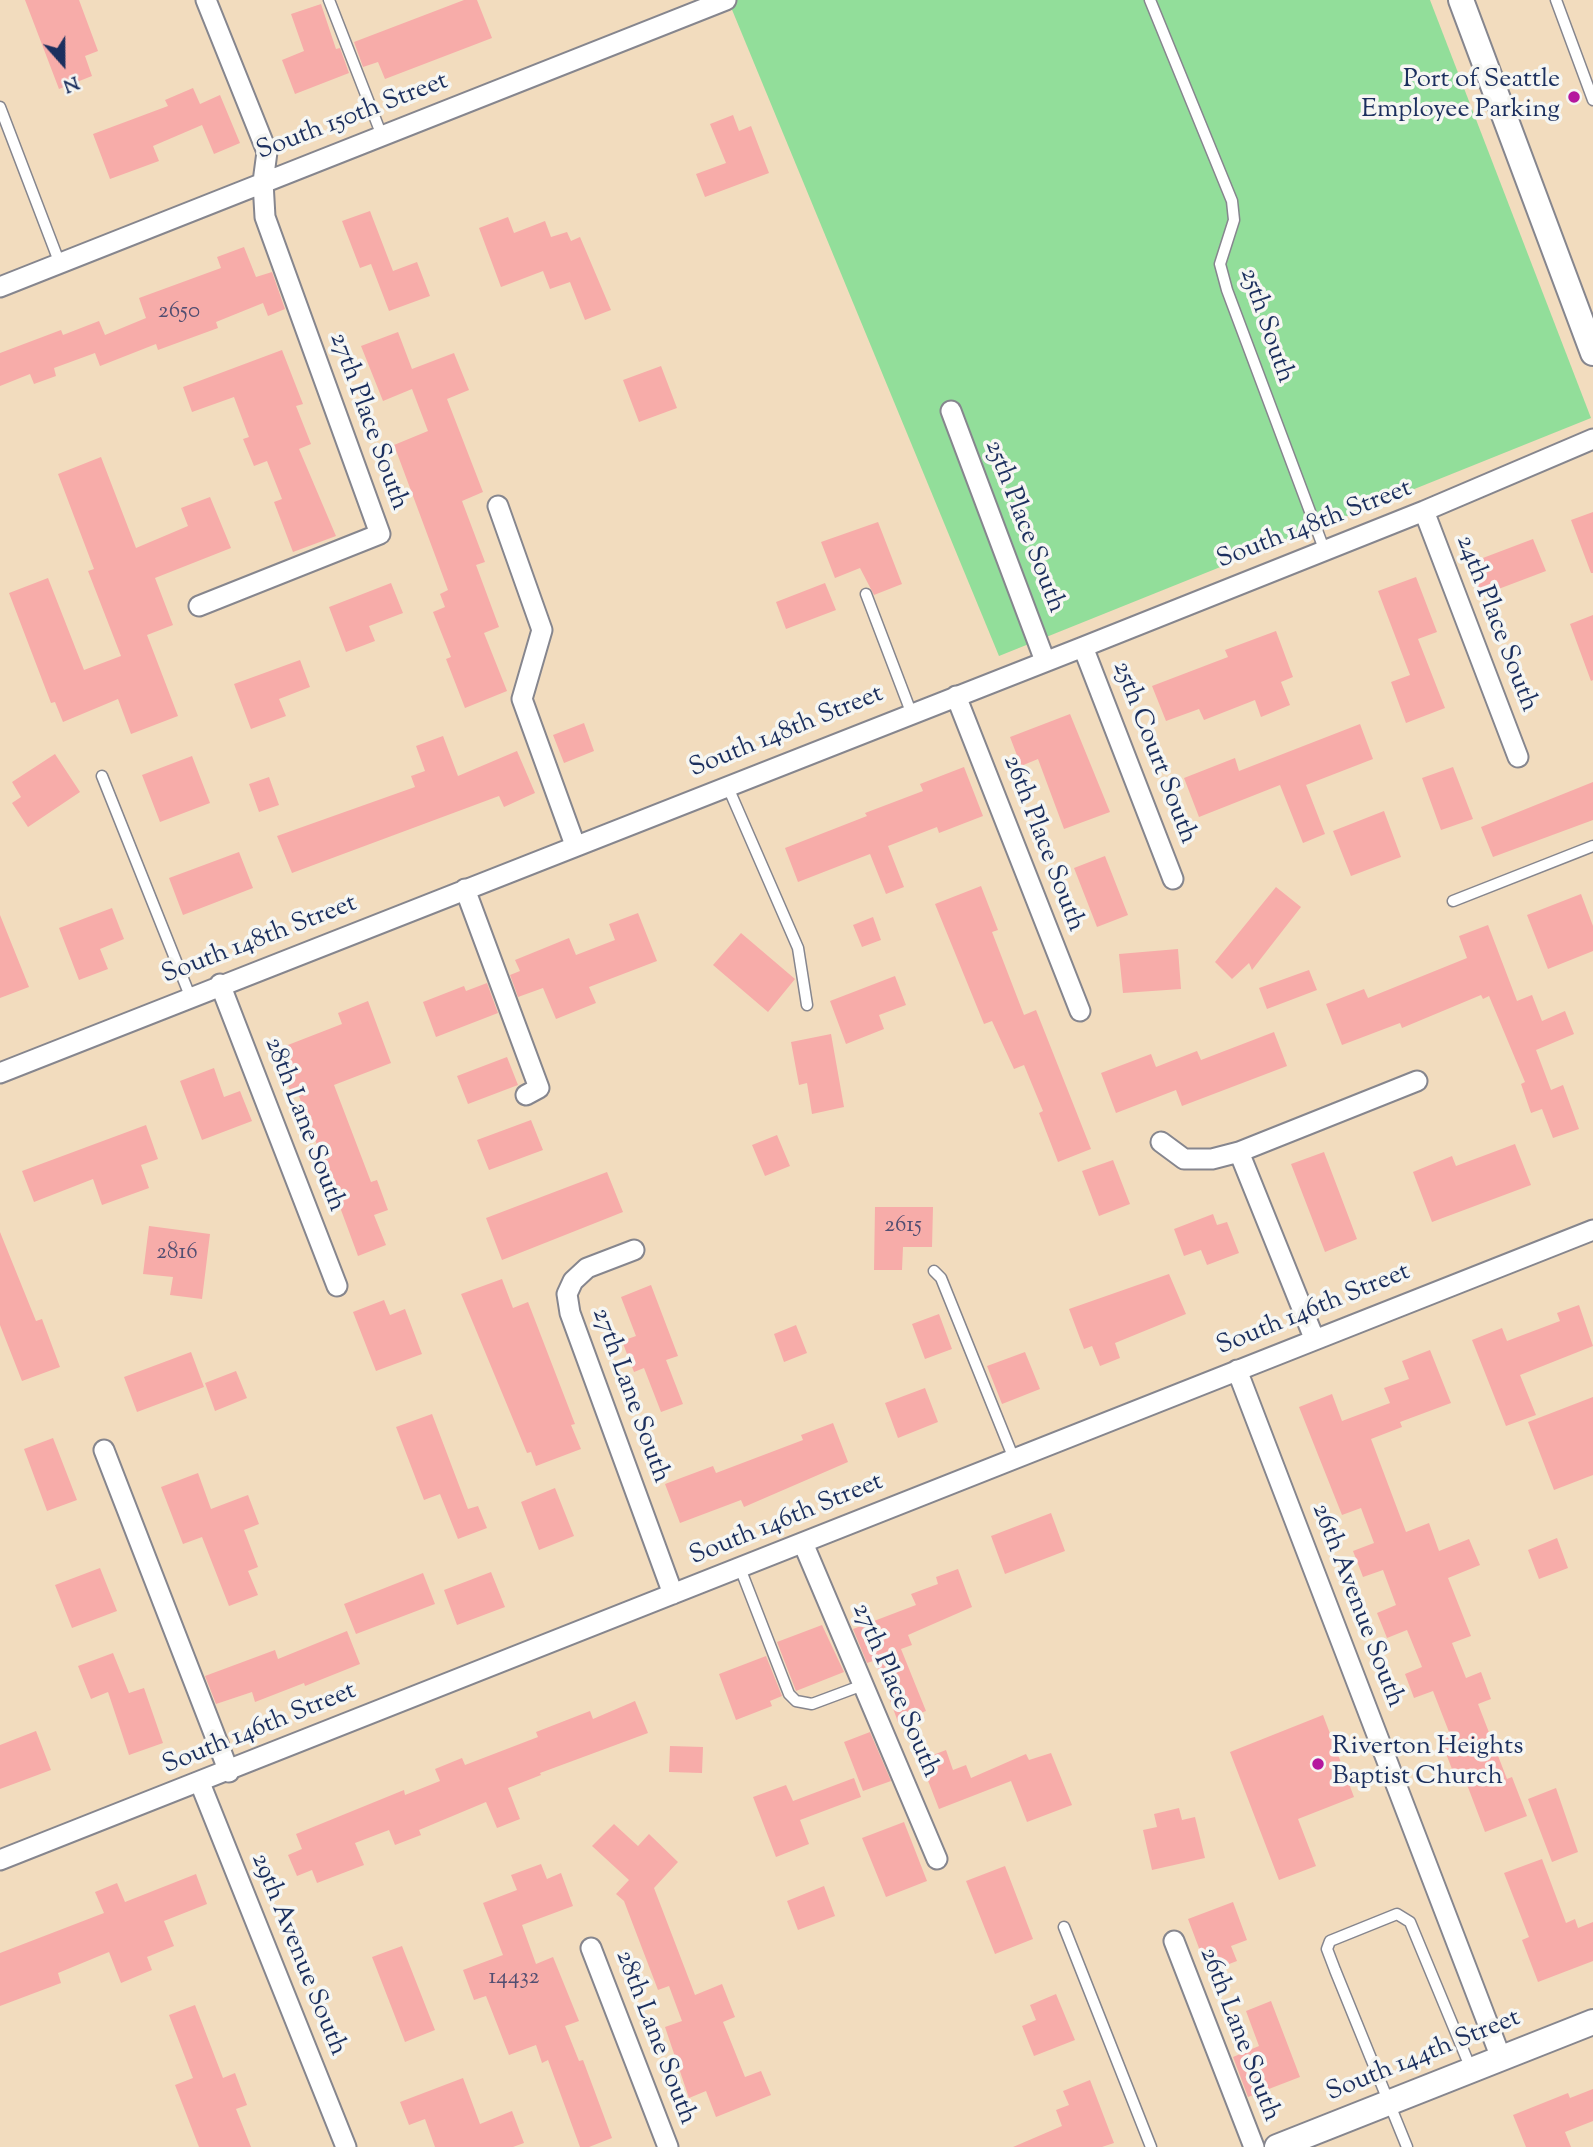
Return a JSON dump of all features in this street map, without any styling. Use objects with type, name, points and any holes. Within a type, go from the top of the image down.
[{"type":"street","points":[[206,0],[267,152],[263,182]]},
{"type":"street","points":[[1461,0],[1593,353]]},
{"type":"street","name":"South 150th Street","points":[[0,287],[722,1]]},
{"type":"street","name":"27th Place South","points":[[199,607],[380,534],[265,217],[263,182]]},
{"type":"street","name":"25th Place South","points":[[951,411],[1045,662]]},
{"type":"street","name":"South 148th Street","points":[[0,1073],[911,712],[1083,647],[1424,511],[1593,439]]},
{"type":"street","points":[[498,506],[542,630],[522,699],[575,845]]},
{"type":"street","name":"24th Place South","points":[[1424,511],[1518,757]]},
{"type":"street","name":"25th Court South","points":[[1083,647],[1173,879]]},
{"type":"street","name":"26th Place South","points":[[956,695],[1080,1011]]},
{"type":"street","points":[[465,889],[539,1088],[526,1095]]},
{"type":"street","name":"28th Lane South","points":[[220,984],[337,1286]]},
{"type":"street","points":[[1161,1142],[1184,1159],[1212,1159],[1239,1153],[1417,1081]]},
{"type":"street","points":[[1239,1153],[1314,1338]]},
{"type":"street","name":"South 146th Street","points":[[0,1860],[229,1772],[1314,1338],[1593,1230]]},
{"type":"street","name":"27th Lane South","points":[[634,1250],[587,1268],[573,1280],[567,1294],[570,1313],[673,1594]]},
{"type":"street","name":"26th Avenue South","points":[[1237,1370],[1501,2058]]},
{"type":"street","points":[[104,1450],[229,1772]]},
{"type":"street","name":"27th Place South","points":[[803,1543],[937,1859]]},
{"type":"street","name":"29th Avenue South","points":[[200,1783],[346,2147]]},
{"type":"street","name":"26th Lane South","points":[[1174,1941],[1254,2147]]},
{"type":"street","name":"28th Lane South","points":[[591,1948],[668,2147]]},
{"type":"street","name":"South 144th Street","points":[[1283,2146],[1593,2022]]},
{"type":"lane","points":[[329,0],[382,136]]},
{"type":"lane","name":"25th South","points":[[1150,0],[1232,201],[1234,220],[1220,264],[1227,290],[1324,549]]},
{"type":"lane","points":[[1556,0],[1593,100]]},
{"type":"lane","points":[[0,107],[60,264]]},
{"type":"lane","points":[[866,594],[911,712]]},
{"type":"lane","points":[[102,775],[190,996]]},
{"type":"lane","points":[[727,785],[799,948],[807,1005]]},
{"type":"lane","points":[[1453,901],[1593,846]]},
{"type":"lane","points":[[934,1271],[941,1278],[1014,1458]]},
{"type":"lane","points":[[740,1568],[789,1694],[796,1701],[813,1704],[863,1685]]},
{"type":"lane","points":[[1407,2147],[1327,1950],[1330,1941],[1397,1914],[1410,1922],[1471,2070]]},
{"type":"lane","points":[[1064,1927],[1151,2147]]},
{"type":"green space","points":[[728,0],[1430,0],[1591,418],[999,656]]},
{"type":"building","points":[[25,0],[79,0],[98,51],[85,56],[92,76],[59,89]]},
{"type":"building","points":[[464,0],[477,0],[492,38],[385,79],[378,62],[363,67],[354,42]]},
{"type":"building","points":[[321,4],[336,49],[340,48],[349,73],[295,94],[282,60],[304,51],[291,14]]},
{"type":"building","points":[[193,88],[200,104],[220,95],[240,143],[214,154],[202,125],[153,146],[159,161],[110,179],[93,134],[168,106],[165,100]]},
{"type":"building","points":[[733,115],[739,131],[751,126],[769,173],[705,197],[696,174],[726,163],[710,124]]},
{"type":"building","points":[[370,211],[393,271],[417,262],[430,296],[389,311],[371,264],[360,268],[342,221]]},
{"type":"building","points":[[508,217],[514,233],[545,221],[551,237],[567,232],[571,241],[580,237],[611,310],[585,320],[570,282],[550,289],[543,271],[501,287],[479,228]]},
{"type":"building","points":[[244,247],[256,277],[272,272],[285,309],[268,316],[263,303],[216,322],[218,328],[158,350],[156,344],[100,366],[95,353],[54,368],[56,376],[34,384],[30,374],[0,386],[0,353],[61,330],[63,335],[99,321],[105,335],[146,318],[139,298],[221,268],[217,257]]},
{"type":"building","points":[[398,332],[412,369],[454,353],[469,390],[447,399],[483,492],[462,501],[485,562],[476,565],[499,627],[484,633],[507,691],[465,708],[446,659],[451,657],[433,612],[445,607],[440,594],[448,590],[394,445],[428,431],[412,389],[383,401],[361,346]]},
{"type":"building","points":[[282,350],[303,404],[296,406],[311,444],[299,449],[336,536],[293,552],[274,502],[282,499],[267,461],[254,466],[243,439],[249,437],[234,397],[192,412],[183,387]]},
{"type":"building","points":[[661,366],[677,408],[639,422],[623,380]]},
{"type":"building","points":[[101,457],[136,548],[188,526],[181,508],[210,497],[231,548],[155,578],[173,625],[147,635],[178,716],[131,734],[118,699],[63,722],[55,702],[51,703],[9,593],[48,578],[84,670],[121,656],[88,571],[94,569],[58,474]]},
{"type":"building","points":[[1593,512],[1593,573],[1591,573],[1571,520]]},
{"type":"building","points":[[878,522],[902,584],[874,595],[860,568],[835,578],[821,542]]},
{"type":"building","points":[[1533,539],[1546,571],[1480,596],[1467,564]]},
{"type":"building","points":[[1416,577],[1437,632],[1418,639],[1445,708],[1406,723],[1391,682],[1410,675],[1378,591]]},
{"type":"building","points":[[391,583],[403,613],[369,626],[375,641],[346,652],[329,607]]},
{"type":"building","points":[[825,583],[836,610],[786,629],[776,602]]},
{"type":"building","points":[[1593,615],[1593,680],[1591,681],[1570,624]]},
{"type":"building","points":[[1276,631],[1293,677],[1281,682],[1290,705],[1261,717],[1255,700],[1204,720],[1199,709],[1166,721],[1152,686],[1228,657],[1225,650]]},
{"type":"building","points":[[300,660],[310,687],[279,699],[286,716],[251,729],[234,684]]},
{"type":"building","points":[[1070,714],[1110,812],[1064,829],[1038,759],[1021,766],[1010,737]]},
{"type":"building","points":[[584,723],[594,751],[564,763],[553,735]]},
{"type":"building","points":[[1360,724],[1373,759],[1306,785],[1325,834],[1303,843],[1280,785],[1199,817],[1184,778],[1235,758],[1239,771]]},
{"type":"building","points":[[443,736],[458,776],[517,751],[535,793],[504,807],[499,796],[292,873],[277,836],[415,787],[411,776],[425,771],[416,746]]},
{"type":"building","points":[[55,754],[80,792],[28,827],[12,803],[21,797],[12,782]]},
{"type":"building","points":[[192,756],[210,803],[160,822],[142,775]]},
{"type":"building","points":[[964,767],[983,816],[939,833],[937,827],[888,846],[904,887],[886,894],[870,854],[798,882],[785,848],[923,791],[920,784]]},
{"type":"building","points":[[1453,767],[1473,819],[1441,830],[1422,778]]},
{"type":"building","points":[[269,777],[279,805],[259,812],[249,784]]},
{"type":"building","points":[[1593,782],[1593,820],[1493,857],[1481,827]]},
{"type":"building","points":[[1384,811],[1401,857],[1351,876],[1333,831]]},
{"type":"building","points":[[239,852],[253,888],[183,915],[169,878]]},
{"type":"building","points":[[1105,856],[1128,915],[1097,927],[1074,868]]},
{"type":"building","points":[[981,886],[998,930],[992,932],[1024,1015],[1036,1010],[1091,1149],[1058,1162],[1039,1113],[1043,1111],[1024,1065],[1014,1069],[992,1021],[984,1024],[935,904]]},
{"type":"building","points":[[1276,887],[1301,907],[1252,970],[1249,963],[1232,979],[1215,962]]},
{"type":"building","points":[[1581,894],[1593,926],[1593,951],[1548,969],[1527,915]]},
{"type":"building","points":[[112,908],[124,939],[100,949],[108,969],[79,980],[59,928]]},
{"type":"building","points":[[638,913],[657,961],[589,987],[596,1003],[556,1019],[543,988],[518,997],[510,975],[520,971],[515,960],[569,938],[576,955],[615,940],[609,924]]},
{"type":"building","points":[[0,915],[29,987],[0,998]]},
{"type":"building","points":[[873,917],[881,940],[862,947],[853,925]]},
{"type":"building","points":[[1488,925],[1517,1001],[1532,995],[1542,1021],[1565,1011],[1574,1034],[1536,1050],[1551,1090],[1563,1085],[1579,1129],[1553,1138],[1542,1109],[1531,1113],[1521,1084],[1525,1082],[1489,996],[1483,999],[1481,995],[1402,1028],[1400,1023],[1342,1045],[1326,1004],[1364,989],[1368,998],[1467,958],[1459,936]]},
{"type":"building","points":[[741,933],[795,979],[768,1012],[713,965]]},
{"type":"building","points":[[1178,949],[1181,989],[1123,993],[1119,954]]},
{"type":"building","points":[[1309,970],[1317,990],[1267,1009],[1259,988]]},
{"type":"building","points":[[895,976],[906,1005],[879,1015],[884,1029],[846,1044],[830,1001]]},
{"type":"building","points":[[487,983],[498,1013],[436,1037],[423,1002],[464,986],[466,991]]},
{"type":"building","points":[[368,1001],[391,1063],[334,1085],[371,1182],[377,1180],[388,1210],[374,1215],[386,1245],[358,1256],[296,1088],[290,1090],[275,1050],[342,1024],[338,1013]]},
{"type":"building","points":[[1274,1032],[1287,1066],[1182,1106],[1176,1090],[1116,1113],[1101,1073],[1151,1054],[1156,1067],[1197,1051],[1201,1060]]},
{"type":"building","points":[[831,1034],[844,1107],[812,1114],[807,1083],[799,1085],[791,1042]]},
{"type":"building","points":[[507,1057],[518,1085],[468,1104],[457,1076]]},
{"type":"building","points":[[214,1068],[224,1097],[240,1091],[252,1121],[202,1140],[180,1081]]},
{"type":"building","points":[[531,1120],[543,1150],[489,1170],[477,1140]]},
{"type":"building","points":[[146,1125],[158,1159],[141,1165],[149,1188],[102,1205],[93,1179],[34,1202],[22,1171]]},
{"type":"building","points":[[777,1135],[790,1166],[765,1176],[752,1145]]},
{"type":"building","points":[[1515,1144],[1531,1185],[1432,1222],[1413,1172],[1452,1156],[1456,1166]]},
{"type":"building","points":[[1324,1152],[1357,1239],[1325,1252],[1291,1164]]},
{"type":"building","points":[[1113,1160],[1130,1204],[1099,1216],[1082,1171]]},
{"type":"building","points":[[607,1172],[623,1212],[502,1260],[486,1218]]},
{"type":"building","points":[[875,1207],[933,1207],[932,1247],[903,1247],[902,1270],[874,1270]]},
{"type":"building","points":[[1213,1214],[1217,1225],[1227,1222],[1239,1253],[1207,1265],[1201,1250],[1184,1256],[1174,1229]]},
{"type":"building","points":[[149,1226],[210,1234],[202,1299],[170,1295],[173,1277],[143,1274]]},
{"type":"building","points":[[0,1232],[36,1321],[42,1319],[60,1367],[22,1381],[0,1325]]},
{"type":"building","points":[[1169,1274],[1186,1314],[1115,1343],[1120,1358],[1100,1366],[1092,1346],[1084,1349],[1069,1309]]},
{"type":"building","points":[[502,1279],[513,1308],[528,1302],[575,1424],[571,1425],[581,1449],[536,1466],[531,1452],[527,1453],[461,1294]]},
{"type":"building","points":[[651,1285],[678,1356],[666,1360],[683,1404],[661,1412],[644,1368],[634,1372],[622,1341],[636,1336],[621,1297]]},
{"type":"building","points":[[384,1300],[390,1315],[405,1309],[422,1354],[376,1371],[353,1312]]},
{"type":"building","points":[[1579,1305],[1593,1346],[1520,1375],[1536,1415],[1506,1426],[1472,1340],[1502,1328],[1507,1341],[1560,1321],[1557,1313]]},
{"type":"building","points":[[939,1314],[952,1349],[925,1359],[912,1324]]},
{"type":"building","points":[[796,1325],[807,1353],[784,1362],[774,1334]]},
{"type":"building","points":[[1430,1350],[1451,1403],[1400,1422],[1402,1427],[1371,1439],[1406,1532],[1429,1523],[1439,1551],[1469,1539],[1480,1565],[1448,1578],[1471,1636],[1452,1643],[1466,1678],[1481,1672],[1491,1699],[1478,1704],[1507,1779],[1512,1777],[1527,1816],[1485,1832],[1463,1774],[1455,1777],[1439,1735],[1449,1732],[1433,1691],[1414,1698],[1405,1674],[1422,1667],[1407,1630],[1387,1638],[1377,1613],[1396,1605],[1383,1570],[1363,1577],[1353,1551],[1374,1543],[1361,1508],[1342,1515],[1299,1407],[1332,1394],[1342,1421],[1390,1403],[1384,1388],[1409,1379],[1402,1361]]},
{"type":"building","points":[[191,1352],[204,1387],[137,1412],[124,1377]]},
{"type":"building","points":[[1025,1352],[1040,1389],[1002,1404],[987,1366]]},
{"type":"building","points":[[236,1371],[247,1398],[215,1411],[205,1383]]},
{"type":"building","points":[[925,1388],[938,1422],[898,1438],[885,1403]]},
{"type":"building","points":[[1593,1397],[1593,1475],[1554,1490],[1528,1422]]},
{"type":"building","points":[[432,1414],[468,1509],[478,1506],[487,1528],[458,1539],[440,1494],[424,1500],[396,1427]]},
{"type":"building","points":[[833,1423],[848,1462],[744,1507],[741,1500],[680,1523],[665,1484],[713,1466],[716,1473],[803,1440],[801,1435]]},
{"type":"building","points":[[53,1438],[77,1500],[47,1511],[24,1449]]},
{"type":"building","points":[[198,1473],[211,1509],[248,1495],[259,1524],[244,1530],[258,1567],[248,1571],[258,1595],[229,1606],[202,1537],[183,1544],[161,1487]]},
{"type":"building","points":[[555,1488],[574,1536],[539,1550],[521,1502]]},
{"type":"building","points":[[1051,1513],[1065,1551],[1005,1574],[991,1536]]},
{"type":"building","points":[[1557,1538],[1568,1568],[1539,1579],[1528,1550]]},
{"type":"building","points":[[100,1568],[117,1611],[72,1628],[55,1585]]},
{"type":"building","points":[[958,1569],[972,1607],[908,1635],[912,1645],[901,1649],[926,1711],[898,1722],[880,1673],[873,1661],[867,1663],[853,1629],[916,1605],[911,1594],[938,1584],[936,1577]]},
{"type":"building","points":[[491,1572],[505,1607],[457,1625],[444,1590]]},
{"type":"building","points":[[423,1573],[435,1604],[356,1634],[344,1604]]},
{"type":"building","points":[[822,1625],[844,1672],[796,1691],[777,1642]]},
{"type":"building","points":[[347,1631],[360,1664],[255,1702],[252,1692],[216,1704],[205,1676],[275,1650],[278,1659]]},
{"type":"building","points":[[113,1653],[129,1693],[144,1688],[163,1743],[129,1755],[108,1692],[91,1699],[78,1666]]},
{"type":"building","points":[[766,1656],[782,1696],[770,1701],[772,1706],[736,1720],[719,1674]]},
{"type":"building","points":[[635,1701],[648,1733],[540,1773],[541,1775],[508,1788],[520,1819],[497,1828],[486,1802],[419,1830],[421,1835],[395,1845],[389,1830],[355,1843],[364,1865],[317,1883],[312,1870],[297,1876],[288,1855],[302,1849],[296,1834],[404,1790],[405,1795],[440,1781],[435,1769],[462,1758],[465,1765],[538,1737],[536,1732],[590,1711],[593,1719]]},
{"type":"building","points":[[1323,1715],[1354,1797],[1298,1819],[1316,1866],[1279,1880],[1230,1752]]},
{"type":"building","points":[[36,1731],[51,1770],[0,1789],[0,1745]]},
{"type":"building","points":[[870,1732],[891,1781],[863,1791],[844,1742]]},
{"type":"building","points":[[670,1746],[703,1747],[702,1773],[669,1772]]},
{"type":"building","points":[[946,1750],[953,1770],[966,1765],[971,1778],[1026,1754],[1029,1760],[1051,1753],[1072,1805],[1027,1822],[1011,1781],[939,1809],[920,1760]]},
{"type":"building","points":[[854,1778],[861,1797],[800,1820],[809,1844],[776,1857],[753,1797],[786,1785],[793,1801]]},
{"type":"building","points":[[1556,1788],[1578,1852],[1552,1862],[1528,1799]]},
{"type":"building","points":[[1179,1808],[1182,1820],[1195,1817],[1205,1858],[1152,1870],[1143,1830],[1157,1827],[1154,1814]]},
{"type":"building","points":[[904,1822],[927,1881],[886,1897],[862,1838]]},
{"type":"building","points":[[614,1824],[638,1846],[649,1834],[678,1862],[654,1888],[695,1995],[722,1984],[735,2017],[723,2022],[745,2077],[761,2071],[771,2095],[716,2117],[706,2091],[689,2098],[665,2027],[682,2021],[669,1986],[658,1990],[624,1901],[616,1894],[629,1880],[592,1846]]},
{"type":"building","points":[[1542,1859],[1566,1923],[1575,1919],[1578,1928],[1593,1922],[1593,1961],[1538,1982],[1522,1940],[1529,1937],[1504,1873]]},
{"type":"building","points":[[541,1864],[547,1879],[561,1873],[573,1906],[522,1925],[536,1964],[553,1957],[579,2021],[565,2026],[579,2061],[583,2060],[612,2138],[589,2147],[580,2147],[548,2060],[542,2063],[536,2045],[509,2055],[486,1996],[474,2000],[463,1970],[503,1955],[483,1903],[517,1890],[511,1875]]},
{"type":"building","points":[[1005,1866],[1033,1939],[995,1954],[966,1881]]},
{"type":"building","points":[[196,1874],[207,1904],[164,1921],[174,1946],[147,1957],[152,1970],[121,1983],[109,1952],[58,1973],[61,1983],[0,2006],[0,1953],[104,1913],[95,1892],[117,1883],[125,1902]]},
{"type":"building","points":[[824,1886],[835,1916],[798,1930],[787,1901]]},
{"type":"building","points":[[1233,1902],[1247,1940],[1231,1946],[1237,1961],[1208,1972],[1188,1919]]},
{"type":"building","points":[[402,1946],[435,2030],[405,2042],[372,1957]]},
{"type":"building","points":[[1056,1994],[1075,2040],[1034,2056],[1022,2026],[1036,2020],[1030,2005]]},
{"type":"building","points":[[1271,2001],[1300,2077],[1248,2097],[1233,2057],[1259,2046],[1246,2011]]},
{"type":"building","points":[[195,2005],[223,2078],[235,2073],[247,2105],[236,2109],[251,2147],[199,2147],[175,2085],[193,2078],[169,2015]]},
{"type":"building","points":[[463,2078],[480,2124],[512,2111],[524,2143],[513,2147],[435,2147],[425,2119],[409,2125],[400,2102]]},
{"type":"building","points":[[1090,2080],[1114,2143],[1102,2147],[1013,2147],[1062,2126],[1056,2110],[1069,2105],[1063,2091]]},
{"type":"building","points":[[1593,2089],[1593,2121],[1565,2132],[1571,2147],[1526,2147],[1513,2115],[1568,2093],[1570,2098]]},
{"type":"place","name":"Port of Seattle Employee Parking","points":[[1574,97]]},
{"type":"place","name":"Riverton Heights Baptist Church","points":[[1318,1764]]}]
